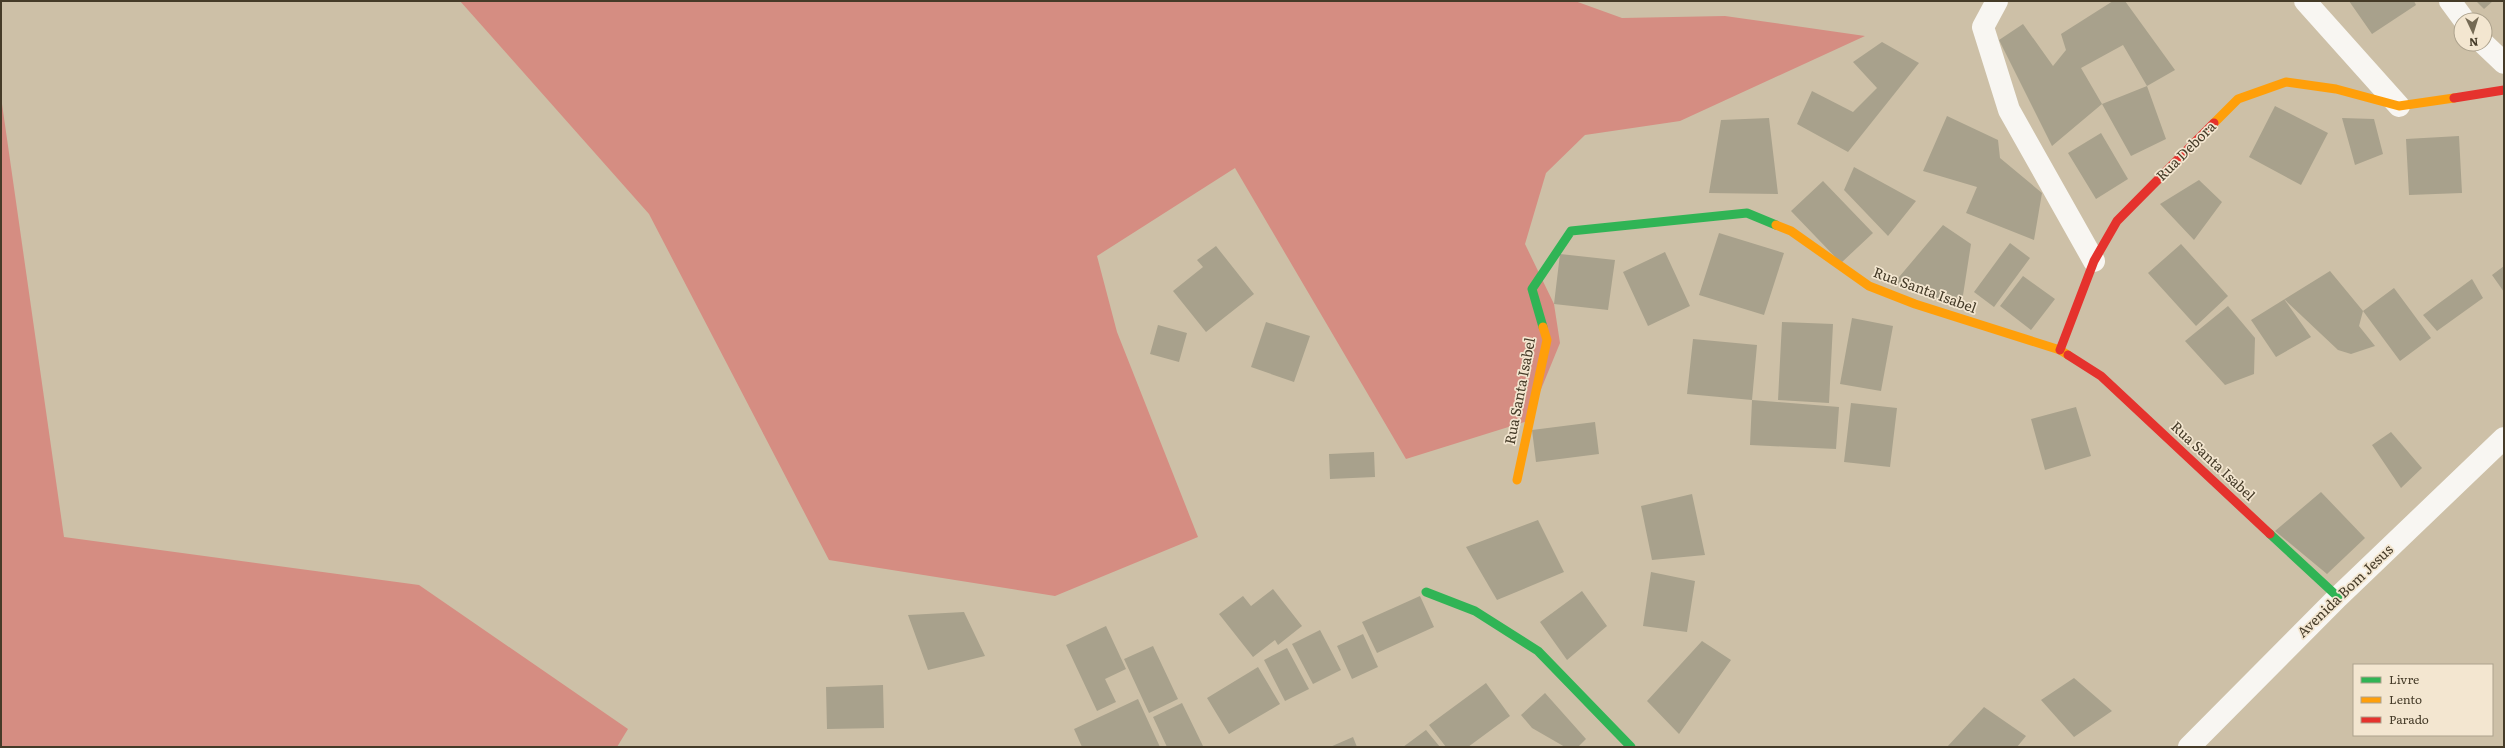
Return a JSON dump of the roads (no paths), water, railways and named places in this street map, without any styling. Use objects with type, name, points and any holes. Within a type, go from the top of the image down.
[{"type":"street","points":[[1997,1],[1983,27],[2009,110],[2094,261]]},
{"type":"street","points":[[2305,1],[2399,106]]},
{"type":"street","points":[[2450,1],[2458,12]]},
{"type":"street","points":[[2492,52],[2504,63]]},
{"type":"street","name":"Rua Debora","points":[[2060,350],[2094,261],[2116,220],[2238,99],[2286,82],[2336,89],[2399,106],[2504,90]]},
{"type":"street","name":"Rua Santa Isabel","points":[[1517,480],[1547,340],[1532,289],[1571,231],[1747,213],[1791,231],[1869,286],[1914,304],[2060,350],[2101,376],[2338,597]]},
{"type":"street","name":"Avenida Bom Jesus","points":[[2189,747],[2338,597],[2504,438]]},
{"type":"street","points":[[1426,592],[1475,611],[1538,651],[1631,747]]}]
